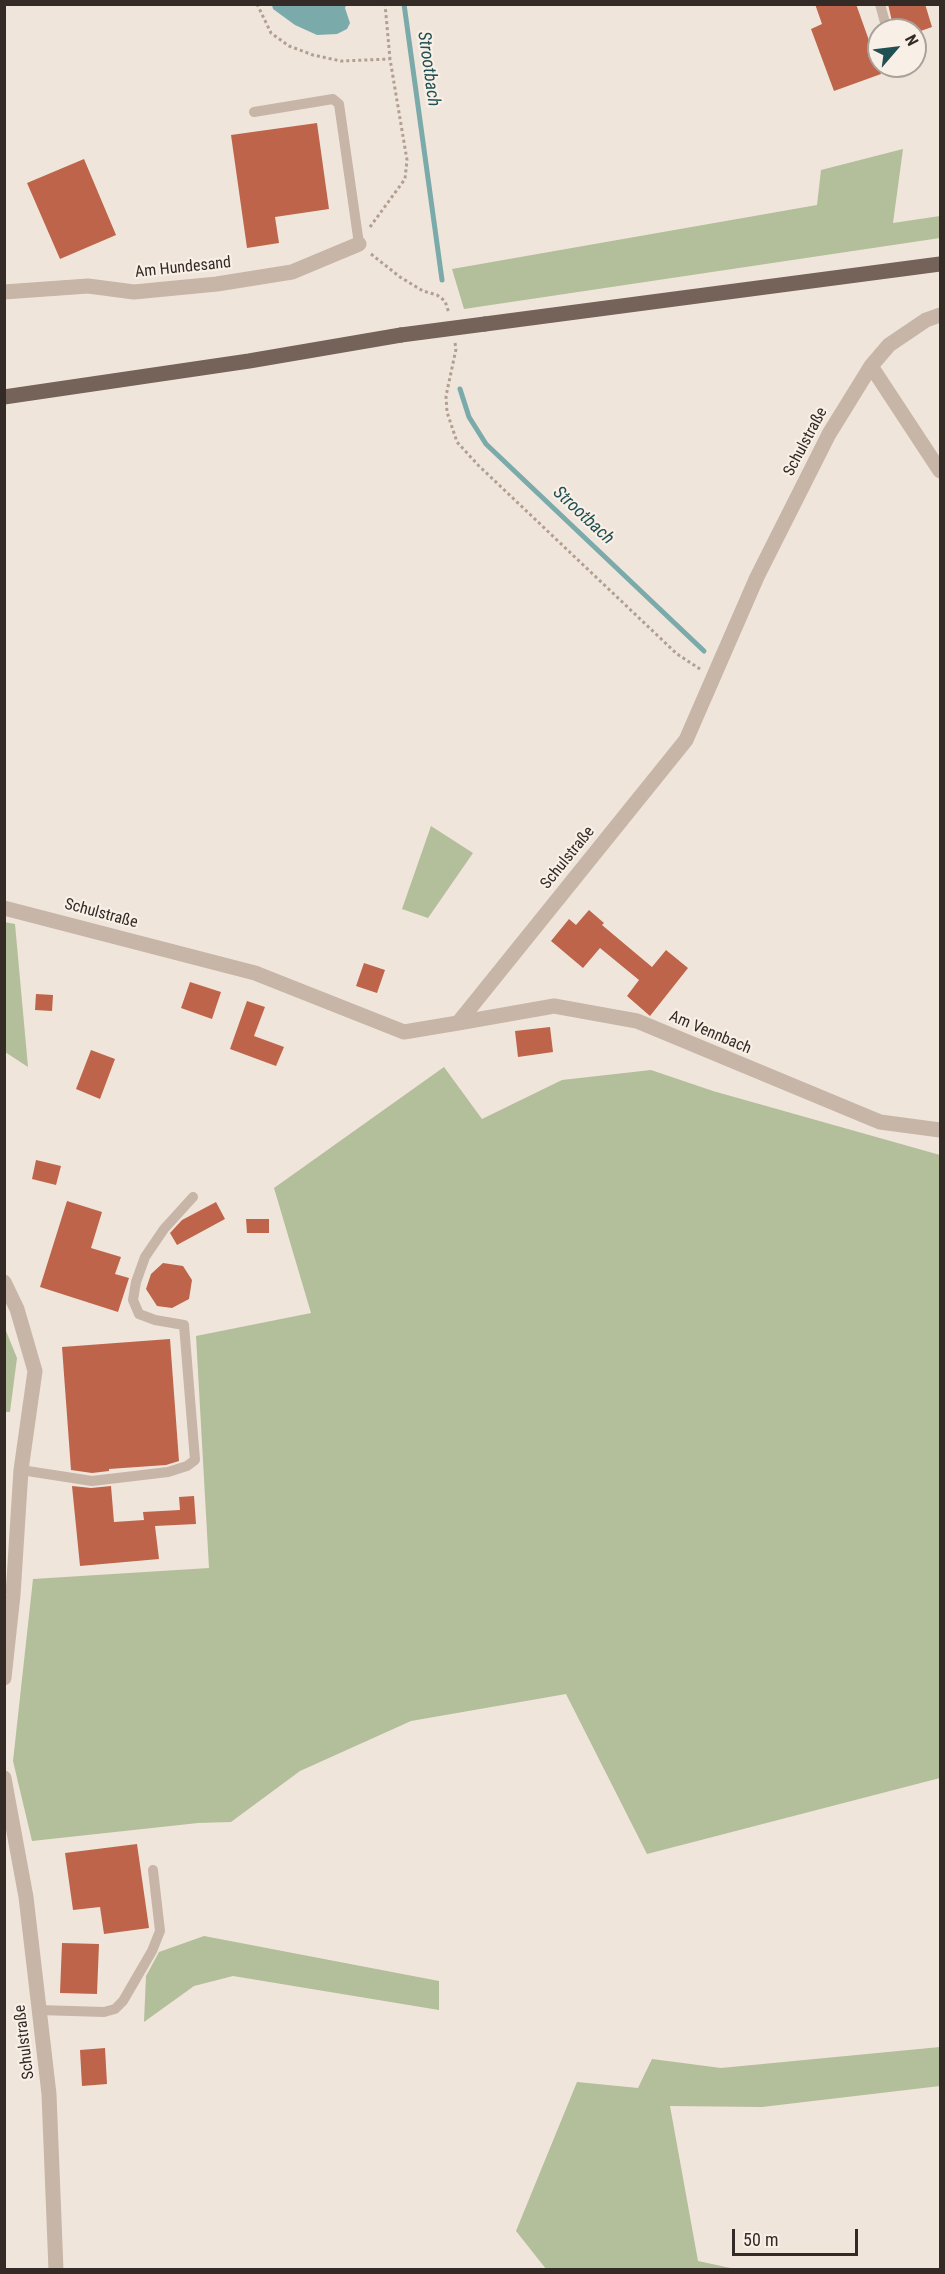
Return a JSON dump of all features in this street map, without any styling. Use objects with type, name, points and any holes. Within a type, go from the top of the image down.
[{"type":"main road","points":[[4,397],[249,361],[401,335],[940,264]]},
{"type":"street","name":"Am Hundesand","points":[[4,292],[88,286],[134,292],[217,284],[292,272],[359,244]]},
{"type":"street","name":"Schulstraße","points":[[4,908],[255,972],[404,1032],[458,1023],[686,740],[757,577],[829,434],[871,366],[889,345],[927,320],[940,315]]},
{"type":"street","points":[[871,366],[940,471]]},
{"type":"street","name":"Am Vennbach","points":[[458,1023],[554,1006],[637,1022],[880,1122],[940,1130]]},
{"type":"street","points":[[4,1282],[17,1309],[35,1371],[21,1470],[13,1595],[4,1678]]},
{"type":"street","name":"Schulstraße","points":[[4,1778],[26,1897],[49,2094],[56,2270]]},
{"type":"lane","points":[[254,112],[333,99],[339,104],[359,244]]},
{"type":"lane","points":[[21,1470],[93,1481],[168,1472],[187,1466],[195,1460],[184,1325],[155,1320],[139,1314],[133,1300],[136,1282],[145,1257],[164,1229],[192,1197]]},
{"type":"lane","points":[[39,2010],[104,2012],[115,2009],[123,2001],[152,1951],[160,1931],[153,1870]]},
{"type":"path","points":[[257,4],[271,33],[289,46],[313,55],[341,61],[390,59]]},
{"type":"path","points":[[359,244],[389,198],[405,179],[406,160],[390,59],[385,4]]},
{"type":"path","points":[[452,426],[457,442],[478,465],[676,654],[714,678]]},
{"type":"green space","points":[[903,149],[893,223],[940,216],[940,238],[464,309],[452,269],[817,205],[821,170]]},
{"type":"green space","points":[[431,826],[473,853],[428,918],[402,909]]},
{"type":"green space","points":[[4,922],[15,924],[28,1067],[5,1052]]},
{"type":"green space","points":[[444,1067],[482,1119],[562,1080],[651,1070],[713,1091],[940,1155],[940,1778],[647,1854],[566,1694],[411,1721],[300,1771],[231,1822],[198,1823],[32,1841],[13,1761],[33,1579],[209,1568],[196,1336],[311,1313],[274,1188]]},
{"type":"green space","points":[[4,1326],[17,1358],[10,1412],[5,1412]]},
{"type":"green space","points":[[204,1936],[439,1981],[439,2010],[233,1976],[194,1986],[144,2022],[146,1976],[159,1952]]},
{"type":"green space","points":[[940,2047],[940,2086],[762,2107],[670,2106],[698,2261],[735,2269],[546,2269],[516,2231],[577,2082],[638,2088],[652,2059],[721,2068]]},
{"type":"water","points":[[272,5],[346,5],[350,23],[347,29],[337,34],[317,35],[295,25],[273,9]]},
{"type":"building","points":[[815,4],[856,4],[867,35],[867,78],[870,78],[834,91],[811,29],[822,24]]},
{"type":"building","points":[[888,4],[925,4],[932,27],[927,29],[927,18],[891,18]]},
{"type":"building","points":[[317,123],[329,209],[275,217],[279,243],[247,248],[231,135]]},
{"type":"building","points":[[84,159],[116,235],[60,259],[27,183]]},
{"type":"building","points":[[589,910],[604,923],[602,925],[652,967],[666,950],[688,968],[650,1016],[627,996],[639,980],[600,948],[583,968],[551,941],[569,919],[576,925]]},
{"type":"building","points":[[364,963],[385,970],[377,993],[356,986]]},
{"type":"building","points":[[190,982],[221,992],[212,1019],[181,1008]]},
{"type":"building","points":[[36,994],[53,995],[52,1011],[35,1010]]},
{"type":"building","points":[[247,1001],[265,1007],[254,1036],[284,1047],[276,1066],[230,1049]]},
{"type":"building","points":[[550,1027],[553,1052],[518,1057],[515,1031]]},
{"type":"building","points":[[91,1050],[115,1059],[100,1099],[76,1089]]},
{"type":"building","points":[[36,1160],[61,1166],[56,1185],[32,1179]]},
{"type":"building","points":[[67,1201],[102,1212],[91,1248],[121,1257],[115,1274],[129,1278],[118,1312],[40,1287]]},
{"type":"building","points":[[216,1202],[225,1219],[177,1245],[170,1233],[182,1220]]},
{"type":"building","points":[[246,1219],[269,1219],[269,1233],[247,1233]]},
{"type":"building","points":[[163,1263],[183,1266],[192,1280],[189,1299],[172,1308],[157,1306],[146,1289],[151,1274]]},
{"type":"building","points":[[170,1339],[179,1461],[166,1465],[109,1469],[109,1471],[92,1473],[71,1470],[62,1347]]},
{"type":"building","points":[[72,1486],[91,1488],[111,1486],[114,1522],[144,1520],[143,1512],[180,1510],[179,1497],[194,1496],[196,1524],[155,1526],[159,1559],[80,1566]]},
{"type":"building","points":[[137,1844],[149,1928],[104,1934],[100,1907],[73,1910],[65,1853]]},
{"type":"building","points":[[62,1943],[99,1944],[97,1994],[60,1993]]},
{"type":"building","points":[[105,2048],[107,2084],[82,2086],[80,2050]]},
{"type":"waterway","name":"Strootbach","points":[[404,4],[442,280]]},
{"type":"waterway","name":"Strootbach","points":[[460,389],[469,417],[486,444],[704,651]]}]
